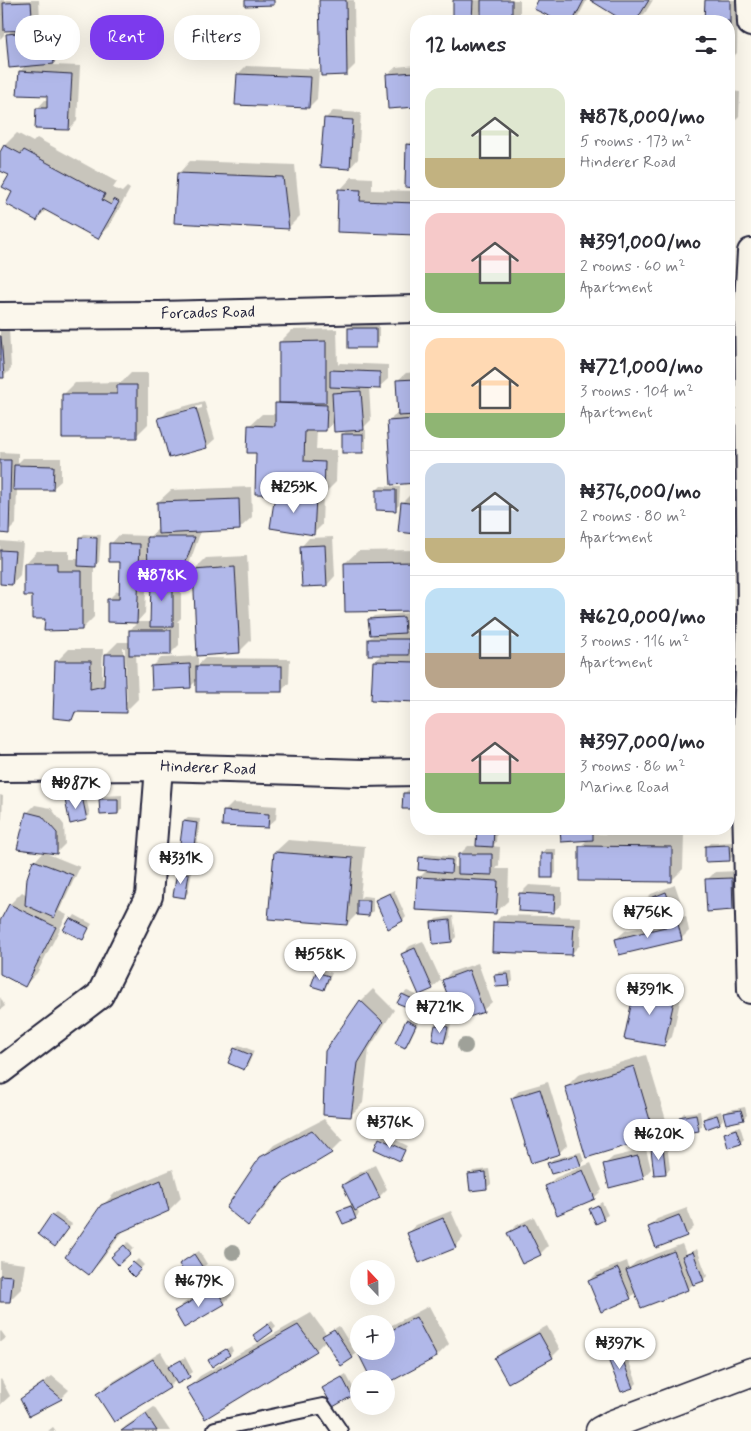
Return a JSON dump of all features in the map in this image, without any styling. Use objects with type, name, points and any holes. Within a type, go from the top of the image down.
[{"type":"street","points":[[750,0],[751,23]]},
{"type":"street","points":[[751,252],[738,301],[751,617],[737,769],[751,990]]},
{"type":"street","name":"Forcados Road","points":[[0,316],[159,315],[410,309]]},
{"type":"street","points":[[0,1071],[100,995],[149,896],[159,767]]},
{"type":"street","name":"Hinderer Road","points":[[0,768],[159,767],[363,773],[410,772]]},
{"type":"street","points":[[600,1431],[613,1424],[751,1372]]},
{"type":"lane","points":[[215,1429],[323,1406],[340,1431]]},
{"type":"building","points":[[245,0],[274,0],[274,5],[245,6]]},
{"type":"building","points":[[319,0],[346,0],[347,75],[321,76]]},
{"type":"building","points":[[453,0],[473,0],[472,15],[453,15]]},
{"type":"building","points":[[481,0],[512,0],[512,15],[481,15]]},
{"type":"building","points":[[538,0],[584,0],[576,15],[546,15],[534,9]]},
{"type":"building","points":[[590,0],[649,0],[640,15],[614,15]]},
{"type":"building","points":[[705,0],[730,0],[730,15],[704,15]]},
{"type":"building","points":[[31,2],[32,15],[15,15],[15,31],[4,31],[3,3]]},
{"type":"building","points":[[15,33],[15,60],[54,60],[54,64],[9,68],[6,34]]},
{"type":"building","points":[[19,71],[72,74],[69,130],[35,129],[36,108],[47,108],[47,96],[17,95]]},
{"type":"building","points":[[410,72],[410,107],[388,109],[386,74]]},
{"type":"building","points":[[237,74],[311,77],[309,108],[235,105]]},
{"type":"building","points":[[324,118],[353,120],[350,169],[320,167]]},
{"type":"building","points":[[406,144],[410,144],[410,187],[405,187]]},
{"type":"building","points":[[4,145],[21,154],[24,150],[105,194],[102,200],[111,205],[114,199],[119,202],[98,239],[43,209],[37,221],[6,204],[12,192],[2,187],[9,175],[0,171],[0,152]]},
{"type":"building","points":[[177,173],[283,177],[289,229],[174,223]]},
{"type":"building","points":[[338,189],[361,190],[360,201],[410,203],[410,235],[337,232]]},
{"type":"building","points":[[348,328],[376,328],[376,348],[348,348]]},
{"type":"building","points":[[1,336],[4,378],[0,378]]},
{"type":"building","points":[[326,341],[326,403],[279,403],[279,342]]},
{"type":"building","points":[[330,370],[380,372],[380,389],[330,387]]},
{"type":"building","points":[[410,379],[410,415],[398,416],[396,380]]},
{"type":"building","points":[[117,385],[137,385],[137,438],[62,438],[62,394],[117,394]]},
{"type":"building","points":[[361,391],[364,430],[334,432],[332,393]]},
{"type":"building","points":[[275,403],[327,405],[326,431],[305,431],[304,461],[325,462],[324,496],[255,494],[256,453],[247,453],[248,425],[275,426]]},
{"type":"building","points":[[196,408],[207,448],[169,458],[158,418]]},
{"type":"building","points":[[410,419],[410,483],[391,485],[387,421]]},
{"type":"building","points":[[342,434],[363,434],[363,453],[342,453]]},
{"type":"building","points":[[0,460],[11,460],[9,534],[0,533]]},
{"type":"building","points":[[14,465],[54,466],[53,490],[13,490]]},
{"type":"building","points":[[376,490],[396,490],[396,511],[376,510]]},
{"type":"building","points":[[275,495],[316,497],[314,535],[270,528]]},
{"type":"building","points":[[239,499],[240,530],[158,534],[157,502]]},
{"type":"building","points":[[401,502],[410,503],[410,533],[398,532]]},
{"type":"building","points":[[79,537],[97,538],[96,567],[78,566]]},
{"type":"building","points":[[147,537],[195,537],[181,574],[148,571]]},
{"type":"building","points":[[109,543],[140,544],[137,623],[107,622],[107,599],[119,599],[120,562],[109,562]]},
{"type":"building","points":[[325,545],[327,586],[302,587],[300,546]]},
{"type":"building","points":[[0,550],[15,551],[12,585],[0,584]]},
{"type":"building","points":[[410,562],[410,611],[345,612],[344,563]]},
{"type":"building","points":[[24,563],[57,563],[57,571],[82,571],[82,630],[44,631],[45,619],[32,619],[32,596],[24,596]]},
{"type":"building","points":[[235,567],[240,653],[197,656],[193,570]]},
{"type":"building","points":[[151,577],[173,577],[173,627],[150,627]]},
{"type":"building","points":[[404,617],[405,633],[370,635],[368,619]]},
{"type":"building","points":[[129,630],[171,630],[171,655],[129,655]]},
{"type":"building","points":[[368,639],[409,639],[409,655],[368,655]]},
{"type":"building","points":[[105,654],[124,654],[126,713],[75,712],[72,720],[53,718],[55,661],[91,661],[90,689],[104,686]]},
{"type":"building","points":[[373,661],[410,662],[410,702],[371,700]]},
{"type":"building","points":[[190,664],[191,688],[152,690],[151,666]]},
{"type":"building","points":[[196,666],[282,666],[282,692],[196,692]]},
{"type":"building","points":[[403,793],[410,793],[410,809],[402,809]]},
{"type":"building","points":[[82,796],[87,820],[70,824],[65,800]]},
{"type":"building","points":[[99,799],[118,799],[118,814],[100,815]]},
{"type":"building","points":[[223,811],[269,814],[268,828],[222,826]]},
{"type":"building","points":[[26,812],[42,816],[57,833],[57,854],[17,849]]},
{"type":"building","points":[[183,821],[197,823],[192,861],[178,859]]},
{"type":"building","points":[[477,835],[494,835],[493,847],[476,846]]},
{"type":"building","points":[[560,835],[593,835],[593,840],[561,842]]},
{"type":"building","points":[[729,845],[730,861],[705,862],[705,846]]},
{"type":"building","points":[[579,846],[672,847],[672,882],[579,881]]},
{"type":"building","points":[[274,852],[353,858],[347,925],[268,919]]},
{"type":"building","points":[[541,853],[553,853],[553,878],[541,878]]},
{"type":"building","points":[[458,854],[492,854],[492,875],[458,874]]},
{"type":"building","points":[[419,857],[452,860],[451,873],[418,870]]},
{"type":"building","points":[[33,860],[73,875],[54,918],[25,905],[27,878]]},
{"type":"building","points":[[177,872],[189,874],[185,898],[173,896]]},
{"type":"building","points":[[417,877],[498,881],[496,914],[415,910]]},
{"type":"building","points":[[732,878],[733,910],[707,912],[705,879]]},
{"type":"building","points":[[666,892],[675,917],[650,926],[641,902]]},
{"type":"building","points":[[390,893],[403,921],[388,929],[375,900]]},
{"type":"building","points":[[519,893],[555,895],[554,913],[518,911]]},
{"type":"building","points":[[357,900],[370,900],[369,916],[357,915]]},
{"type":"building","points":[[9,904],[56,927],[25,987],[0,974],[0,921]]},
{"type":"building","points":[[70,918],[89,928],[83,940],[63,930]]},
{"type":"building","points":[[450,920],[452,942],[433,944],[431,922]]},
{"type":"building","points":[[493,922],[574,925],[572,955],[492,952]]},
{"type":"building","points":[[678,924],[682,940],[619,955],[615,939]]},
{"type":"building","points":[[415,948],[433,989],[419,995],[401,954]]},
{"type":"building","points":[[469,970],[484,1012],[457,1021],[442,980]]},
{"type":"building","points":[[316,972],[329,976],[324,990],[311,986]]},
{"type":"building","points":[[508,974],[510,986],[496,987],[494,975]]},
{"type":"building","points":[[635,986],[676,992],[664,1046],[624,1039]]},
{"type":"building","points":[[402,994],[421,1003],[417,1011],[397,1003]]},
{"type":"building","points":[[360,1000],[383,1022],[358,1063],[351,1117],[323,1115],[325,1051]]},
{"type":"building","points":[[406,1020],[416,1025],[405,1048],[395,1043]]},
{"type":"building","points":[[435,1025],[448,1027],[444,1043],[432,1040]]},
{"type":"building","points":[[234,1048],[251,1055],[244,1070],[228,1063]]},
{"type":"building","points":[[634,1066],[655,1137],[586,1158],[565,1087]]},
{"type":"building","points":[[540,1089],[560,1154],[531,1163],[511,1098]]},
{"type":"building","points":[[741,1110],[744,1120],[726,1124],[723,1113]]},
{"type":"building","points":[[696,1114],[699,1131],[681,1134],[679,1117]]},
{"type":"building","points":[[717,1115],[720,1124],[706,1129],[703,1119]]},
{"type":"building","points":[[736,1129],[741,1144],[728,1148],[724,1133]]},
{"type":"building","points":[[312,1130],[332,1153],[282,1183],[248,1226],[226,1208],[260,1157]]},
{"type":"building","points":[[379,1138],[405,1150],[400,1161],[374,1149]]},
{"type":"building","points":[[663,1147],[666,1174],[654,1175],[651,1149]]},
{"type":"building","points":[[577,1155],[581,1166],[551,1174],[547,1163]]},
{"type":"building","points":[[638,1156],[644,1179],[609,1188],[603,1164]]},
{"type":"building","points":[[583,1170],[595,1199],[557,1215],[545,1186]]},
{"type":"building","points":[[367,1172],[380,1198],[355,1211],[342,1185]]},
{"type":"building","points":[[486,1172],[487,1189],[470,1191],[468,1174]]},
{"type":"building","points":[[161,1180],[169,1211],[119,1233],[89,1275],[65,1257],[101,1205]]},
{"type":"building","points":[[598,1205],[604,1220],[596,1224],[589,1209]]},
{"type":"building","points":[[351,1206],[356,1219],[343,1224],[337,1211]]},
{"type":"building","points":[[51,1215],[69,1228],[55,1247],[38,1234]]},
{"type":"building","points":[[679,1215],[687,1236],[656,1248],[648,1227]]},
{"type":"building","points":[[443,1218],[456,1248],[419,1263],[407,1233]]},
{"type":"building","points":[[526,1224],[541,1255],[522,1264],[507,1233]]},
{"type":"building","points":[[124,1245],[131,1253],[118,1265],[111,1257]]},
{"type":"building","points":[[674,1251],[688,1290],[641,1308],[626,1270]]},
{"type":"building","points":[[693,1252],[704,1281],[693,1285],[682,1256]]},
{"type":"building","points":[[194,1254],[203,1268],[188,1279],[179,1264]]},
{"type":"building","points":[[133,1262],[141,1269],[134,1277],[126,1269]]},
{"type":"building","points":[[618,1268],[631,1299],[601,1312],[588,1281]]},
{"type":"building","points":[[0,1275],[13,1276],[10,1302],[0,1302]]},
{"type":"building","points":[[215,1288],[225,1304],[184,1328],[174,1311]]},
{"type":"building","points":[[416,1317],[437,1357],[395,1379],[395,1370],[366,1370],[362,1360],[395,1360],[395,1328]]},
{"type":"building","points":[[268,1324],[273,1331],[258,1342],[253,1335]]},
{"type":"building","points":[[298,1325],[317,1351],[205,1419],[186,1388]]},
{"type":"building","points":[[334,1329],[350,1353],[350,1360],[341,1366],[322,1336]]},
{"type":"building","points":[[539,1333],[553,1358],[508,1383],[494,1358]]},
{"type":"building","points":[[226,1349],[230,1355],[212,1367],[208,1360]]},
{"type":"building","points":[[619,1349],[633,1388],[621,1392],[606,1354]]},
{"type":"building","points":[[153,1359],[170,1388],[114,1422],[96,1394]]},
{"type":"building","points":[[181,1360],[190,1377],[177,1384],[168,1367]]},
{"type":"building","points":[[342,1377],[350,1392],[350,1397],[333,1407],[322,1388]]},
{"type":"building","points":[[43,1383],[62,1399],[29,1416],[20,1399]]},
{"type":"building","points":[[146,1414],[157,1431],[121,1431]]}]
